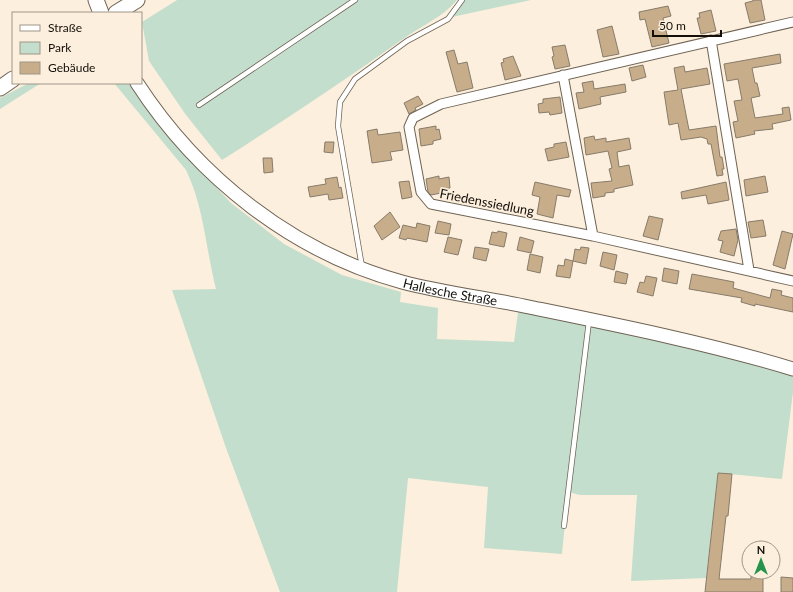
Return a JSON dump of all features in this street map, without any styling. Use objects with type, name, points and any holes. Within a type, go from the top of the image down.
[{"type":"main road","points":[[96,0],[101,12]]},
{"type":"main road","points":[[118,12],[137,0]]},
{"type":"main road","points":[[0,88],[12,80]]},
{"type":"street","name":"Friedenssiedlung","points":[[793,22],[441,104],[413,118],[410,127],[421,192],[431,204],[593,236],[793,281]]},
{"type":"street","points":[[711,40],[749,270]]},
{"type":"street","points":[[563,75],[593,236]]},
{"type":"street","name":"Hallesche Straße","points":[[138,84],[158,113],[204,166],[242,199],[299,239],[319,250],[362,269],[402,282],[590,320],[793,369]]},
{"type":"lane","points":[[199,105],[355,0]]},
{"type":"lane","points":[[362,269],[338,126],[340,102],[355,79],[407,41],[448,19],[462,0]]},
{"type":"lane","points":[[564,526],[590,320]]},
{"type":"green space","points":[[177,0],[457,0],[439,16],[222,160],[186,115],[149,61],[142,22]]},
{"type":"green space","points":[[465,0],[531,0],[452,17]]},
{"type":"green space","points":[[27,84],[39,84],[0,109],[0,98]]},
{"type":"green space","points":[[115,84],[131,84],[139,98],[176,144],[231,203],[284,244],[342,275],[401,292],[400,302],[438,308],[437,339],[514,342],[519,305],[793,369],[793,392],[782,479],[718,473],[706,578],[631,581],[637,495],[580,495],[568,492],[562,554],[484,548],[488,487],[408,478],[397,592],[280,592],[226,448],[172,290],[216,289],[201,214],[186,170]]},
{"type":"building","points":[[753,0],[761,0],[765,20],[750,23],[745,3]]},
{"type":"building","points":[[668,6],[671,16],[663,18],[669,43],[652,47],[645,19],[640,20],[639,12]]},
{"type":"building","points":[[711,10],[716,31],[701,34],[697,18],[700,18],[699,13]]},
{"type":"building","points":[[612,26],[619,54],[603,57],[597,30]]},
{"type":"building","points":[[565,45],[570,66],[555,69],[552,57],[554,56],[552,47]]},
{"type":"building","points":[[454,50],[458,64],[467,62],[473,88],[457,92],[446,52]]},
{"type":"building","points":[[780,54],[781,63],[752,68],[755,83],[757,83],[760,96],[751,98],[755,118],[783,114],[782,108],[789,107],[791,120],[772,124],[773,129],[754,131],[755,134],[736,138],[733,122],[738,121],[734,101],[742,100],[738,79],[727,81],[724,64]]},
{"type":"building","points":[[513,56],[521,76],[505,80],[501,63],[504,62],[503,59]]},
{"type":"building","points":[[643,65],[646,77],[632,81],[629,68]]},
{"type":"building","points":[[684,66],[685,72],[707,68],[710,84],[681,89],[689,130],[716,126],[720,157],[722,157],[724,169],[722,169],[723,175],[717,176],[711,144],[708,144],[707,139],[701,137],[681,140],[678,123],[669,125],[664,92],[678,90],[674,68]]},
{"type":"building","points":[[593,81],[594,89],[625,84],[626,92],[600,97],[601,104],[579,109],[576,93],[584,92],[582,83]]},
{"type":"building","points":[[418,96],[423,104],[415,108],[416,110],[409,114],[404,103]]},
{"type":"building","points":[[560,97],[562,113],[550,115],[549,112],[539,113],[538,104],[543,103],[543,99]]},
{"type":"building","points":[[436,126],[436,130],[439,129],[441,139],[433,141],[433,144],[421,146],[419,129]]},
{"type":"building","points":[[377,129],[378,135],[400,132],[403,150],[390,152],[392,160],[372,163],[367,131]]},
{"type":"building","points":[[594,136],[595,140],[606,138],[606,142],[629,138],[631,149],[617,152],[619,167],[629,165],[633,185],[614,189],[614,192],[605,193],[605,196],[593,198],[591,183],[612,181],[609,169],[612,168],[608,151],[586,155],[584,138]]},
{"type":"building","points":[[325,142],[334,142],[333,153],[324,152]]},
{"type":"building","points":[[566,142],[569,157],[548,161],[545,149],[554,147],[554,144]]},
{"type":"building","points":[[263,158],[272,158],[273,172],[264,173]]},
{"type":"building","points":[[439,176],[439,179],[449,177],[450,188],[441,189],[441,193],[431,195],[428,192],[426,179]]},
{"type":"building","points":[[765,176],[768,192],[746,196],[744,180]]},
{"type":"building","points":[[337,177],[343,198],[329,200],[328,194],[310,197],[308,187],[326,184],[325,179]]},
{"type":"building","points":[[409,181],[412,197],[402,199],[399,182]]},
{"type":"building","points":[[535,182],[571,190],[569,197],[557,195],[553,218],[537,214],[540,197],[532,195]]},
{"type":"building","points":[[726,182],[729,200],[708,204],[706,195],[682,199],[681,192]]},
{"type":"building","points":[[390,212],[400,227],[382,240],[374,226]]},
{"type":"building","points":[[649,216],[663,219],[658,240],[643,236]]},
{"type":"building","points":[[763,220],[766,236],[751,238],[748,222]]},
{"type":"building","points":[[438,221],[451,224],[449,235],[435,233]]},
{"type":"building","points":[[417,223],[430,226],[427,242],[399,238],[403,225],[416,228]]},
{"type":"building","points":[[736,229],[738,240],[734,256],[720,252],[723,241],[718,240],[721,231]]},
{"type":"building","points":[[498,231],[507,233],[504,247],[489,244],[492,232],[497,233]]},
{"type":"building","points":[[782,231],[793,234],[785,269],[773,265]]},
{"type":"building","points":[[448,237],[462,240],[458,255],[444,252]]},
{"type":"building","points":[[520,237],[534,241],[531,253],[517,250]]},
{"type":"building","points":[[475,247],[489,249],[486,261],[473,258]]},
{"type":"building","points":[[581,247],[589,248],[586,264],[573,261],[575,249],[580,250]]},
{"type":"building","points":[[603,252],[617,255],[614,270],[600,266]]},
{"type":"building","points":[[530,254],[543,257],[540,273],[527,270]]},
{"type":"building","points":[[565,259],[573,261],[570,278],[556,276],[558,265],[564,266]]},
{"type":"building","points":[[664,268],[679,271],[677,284],[662,281]]},
{"type":"building","points":[[616,271],[628,274],[626,284],[614,282]]},
{"type":"building","points":[[692,274],[734,282],[733,288],[770,298],[772,289],[782,291],[781,295],[793,298],[793,312],[755,304],[755,306],[741,302],[742,298],[689,289]]},
{"type":"building","points":[[646,276],[657,278],[653,296],[637,292],[640,282],[644,283]]},
{"type":"building","points":[[718,473],[732,474],[719,579],[763,580],[763,592],[705,592]]},
{"type":"building","points":[[781,577],[793,578],[793,592],[781,592]]}]
